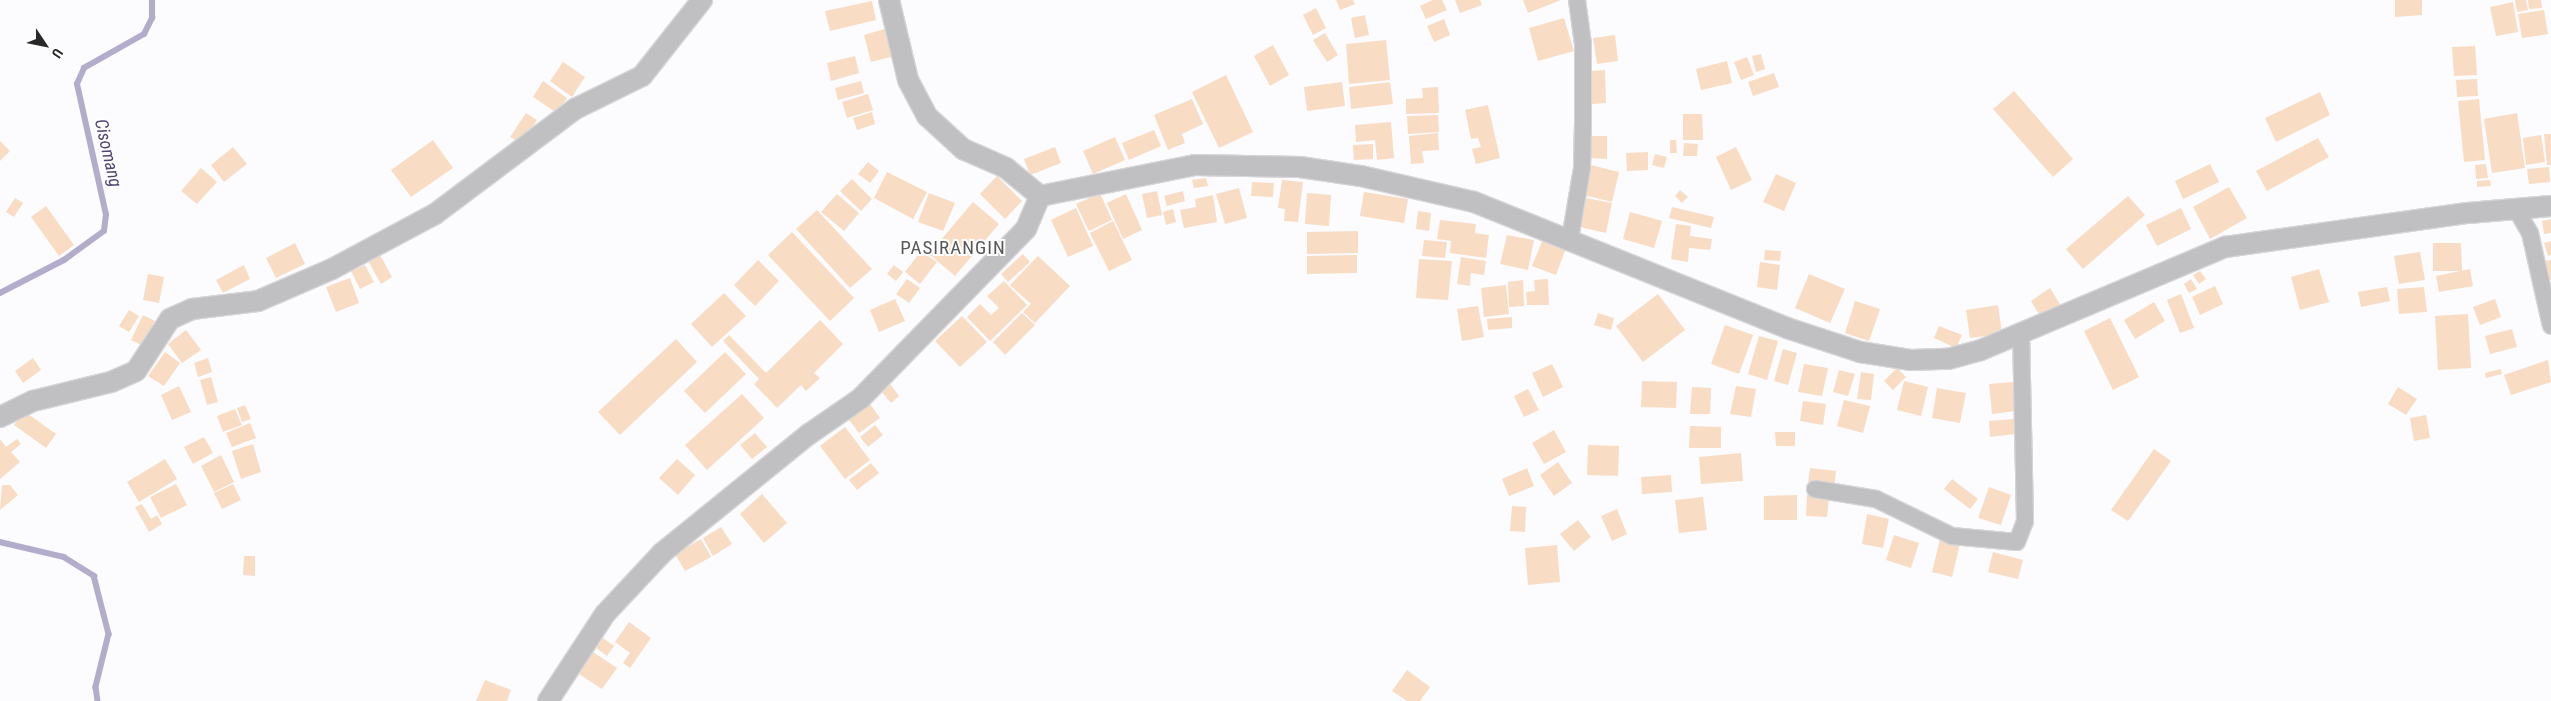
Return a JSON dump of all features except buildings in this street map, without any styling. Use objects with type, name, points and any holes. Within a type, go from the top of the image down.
[{"type":"street","points":[[0,417],[33,401],[111,382],[136,371],[170,319],[185,312],[258,302],[332,269],[435,214],[575,108],[642,76],[702,0]]},
{"type":"street","points":[[889,0],[908,80],[927,116],[962,149],[1006,168],[1040,196]]},
{"type":"street","points":[[1570,239],[1583,133],[1583,44],[1577,0]]},
{"type":"street","points":[[1040,196],[1195,165],[1300,167],[1474,202],[1570,239],[1786,328],[1860,352],[1932,361],[1981,350],[2225,248],[2551,206]]},
{"type":"street","points":[[548,701],[605,614],[662,554],[809,434],[860,399],[1026,229],[1040,196]]},
{"type":"street","points":[[2516,209],[2530,233],[2551,326]]},
{"type":"street","points":[[1815,489],[1876,499],[1952,536],[2017,542],[2025,521],[2020,334]]},
{"type":"waterway","name":"Cisomang","points":[[0,293],[64,260],[104,231],[106,215],[77,84],[84,68],[144,34],[152,18],[152,0]]},
{"type":"waterway","points":[[0,542],[64,557],[94,576],[109,634],[96,687],[98,701]]},
{"type":"district","name":"PASIRANGIN","points":[[953,248]]}]
